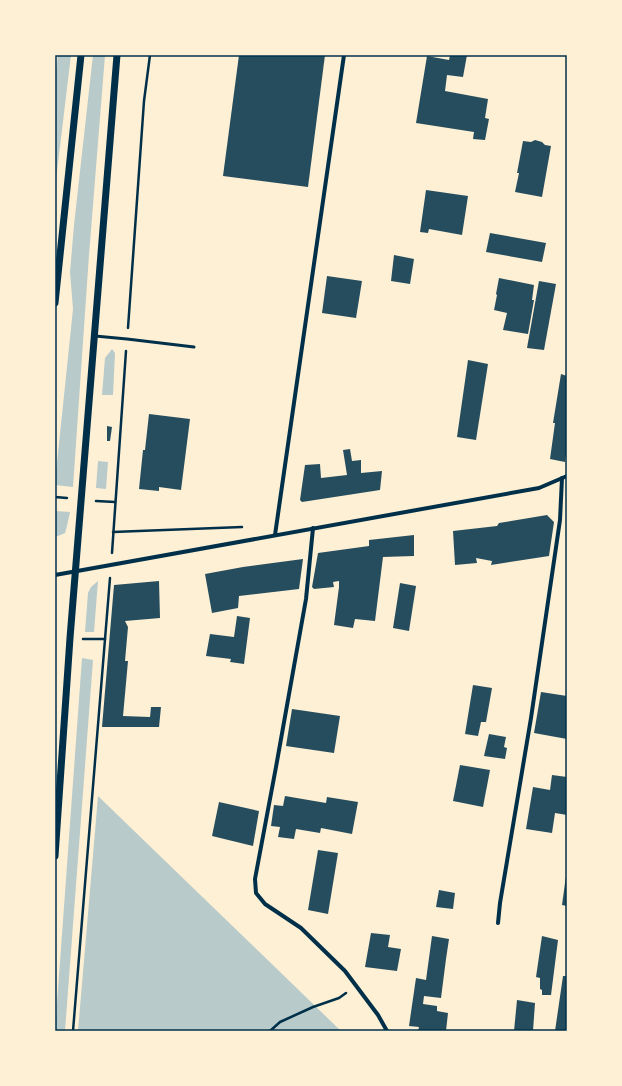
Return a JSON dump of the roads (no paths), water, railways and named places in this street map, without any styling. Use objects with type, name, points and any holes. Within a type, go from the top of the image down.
[{"type":"street","points":[[55,303],[81,55]]},
{"type":"street","points":[[55,856],[70,638],[117,55]]},
{"type":"street","points":[[275,535],[344,55]]},
{"type":"street","points":[[55,575],[539,488],[567,476]]},
{"type":"street","points":[[498,923],[500,903],[535,695],[560,520],[562,478]]},
{"type":"street","points":[[313,528],[306,599],[255,880],[256,893],[265,904],[301,928],[345,971],[378,1015],[387,1031]]},
{"type":"lane","points":[[95,336],[127,338],[194,347]]}]
